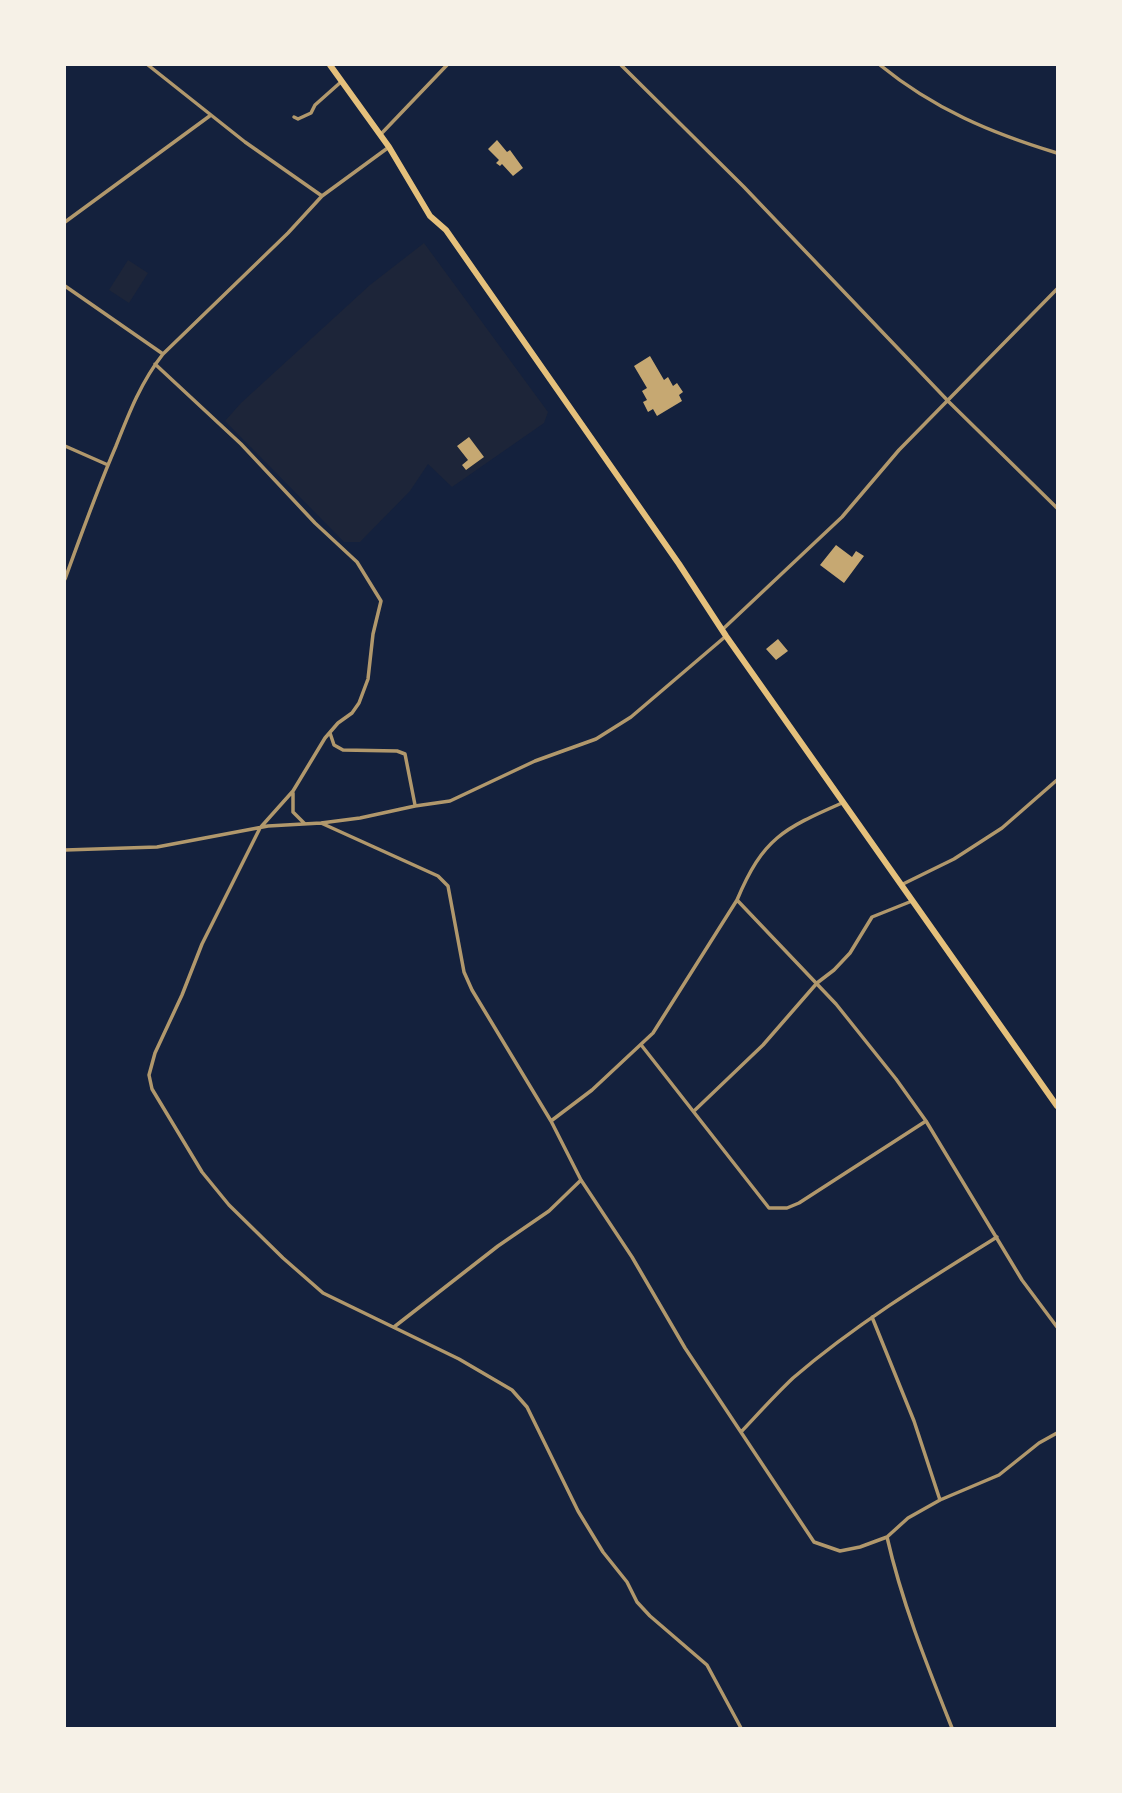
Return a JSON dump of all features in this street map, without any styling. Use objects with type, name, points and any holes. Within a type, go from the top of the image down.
[{"type":"main road","points":[[330,65],[389,147],[430,216],[446,230],[1057,1106]]},
{"type":"street","points":[[148,65],[245,142],[323,196]]},
{"type":"street","points":[[380,135],[447,65]]},
{"type":"street","points":[[621,65],[744,187],[949,402],[1057,509]]},
{"type":"street","points":[[880,65],[942,109],[1057,153]]},
{"type":"street","points":[[294,117],[298,119],[311,113],[315,105],[342,81]]},
{"type":"street","points":[[65,222],[212,115]]},
{"type":"street","points":[[65,579],[145,377],[163,354],[323,196],[389,147]]},
{"type":"street","points":[[65,286],[163,354]]},
{"type":"street","points":[[65,850],[157,847],[282,824],[360,818],[450,801],[535,761],[596,738],[631,717],[724,632],[842,517],[899,450],[1057,289]]},
{"type":"street","points":[[155,364],[212,416],[315,523],[358,562],[380,596],[381,605],[373,634],[368,679],[352,713],[338,723],[293,791],[260,828],[202,944],[155,1053],[149,1075],[152,1089],[202,1172],[229,1205],[323,1293],[459,1359],[512,1390],[527,1407],[578,1511],[603,1552],[637,1602],[707,1665],[741,1728]]},
{"type":"street","points":[[65,446],[108,465]]},
{"type":"street","points":[[330,733],[334,745],[343,750],[397,751],[405,754],[415,806]]},
{"type":"street","points":[[901,885],[954,859],[1002,828],[1057,780]]},
{"type":"street","points":[[293,791],[293,812],[304,823]]},
{"type":"street","points":[[551,1121],[572,1107],[642,1046],[663,1020],[737,900],[757,862],[775,839],[797,822],[844,802]]},
{"type":"street","points":[[321,823],[443,880],[451,896],[464,972],[472,990],[551,1121],[581,1180],[632,1257],[685,1348],[814,1542],[840,1551],[887,1537],[908,1518],[940,1500],[999,1475],[1039,1443],[1057,1433]]},
{"type":"street","points":[[737,900],[817,983],[896,1079],[926,1121],[1022,1280],[1057,1327]]},
{"type":"street","points":[[694,1111],[763,1045],[817,983],[850,953],[873,917],[912,901]]},
{"type":"street","points":[[642,1046],[769,1208],[787,1208],[799,1203],[926,1121]]},
{"type":"street","points":[[394,1327],[549,1211],[581,1180]]},
{"type":"street","points":[[740,1432],[791,1381],[872,1317],[996,1237]]},
{"type":"street","points":[[872,1317],[914,1421],[940,1500]]},
{"type":"street","points":[[887,1537],[895,1573],[918,1642],[952,1728]]},
{"type":"shaded area","points":[[424,243],[548,412],[544,423],[452,487],[428,464],[410,491],[360,542],[344,542],[225,421],[241,403],[370,285]]},
{"type":"shaded area","points":[[128,260],[148,273],[129,303],[109,290]]},
{"type":"building","points":[[497,140],[507,152],[510,150],[523,168],[513,176],[502,164],[500,166],[496,163],[499,160],[488,149]]},
{"type":"building","points":[[650,356],[664,380],[668,377],[673,386],[677,383],[683,392],[679,395],[682,401],[657,416],[653,409],[648,412],[643,402],[647,400],[642,391],[647,388],[634,366]]},
{"type":"building","points":[[469,437],[484,457],[466,470],[462,465],[468,460],[457,446]]},
{"type":"building","points":[[836,545],[852,557],[856,551],[864,556],[844,583],[820,565]]},
{"type":"building","points":[[778,639],[788,651],[776,660],[766,649]]}]
